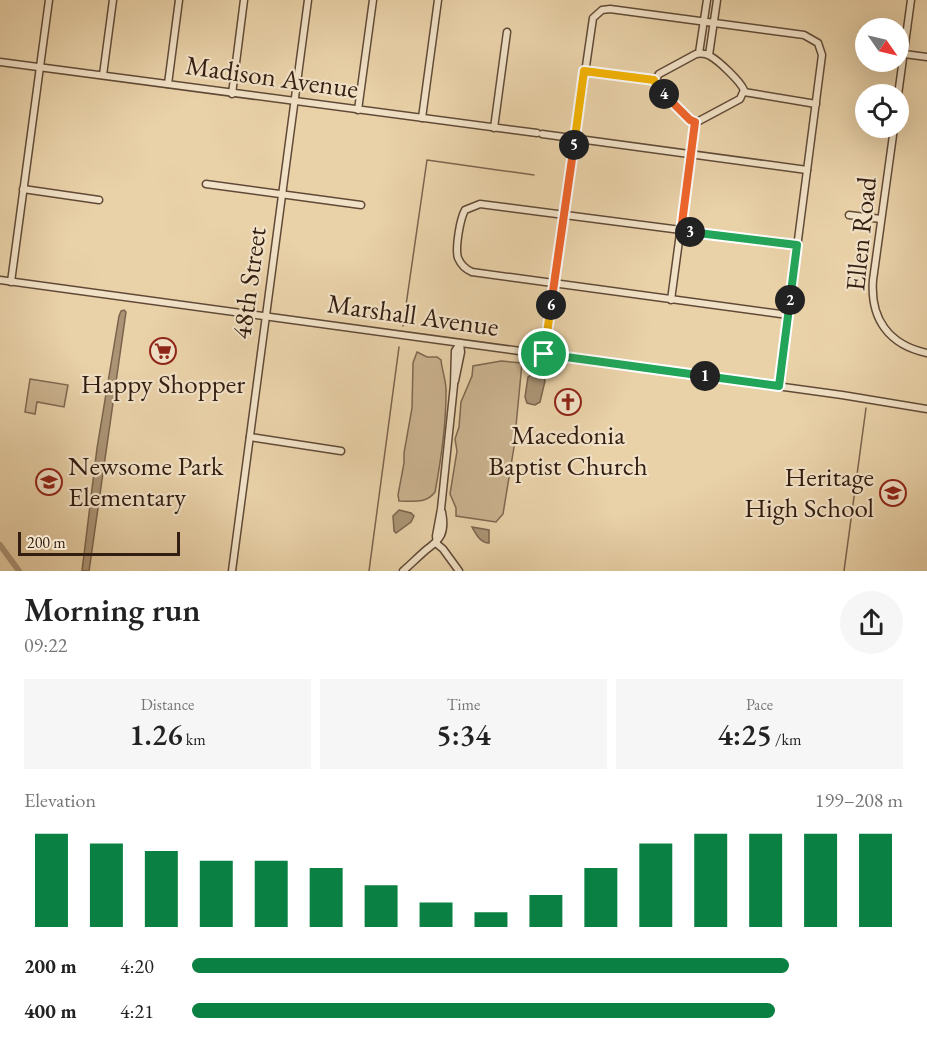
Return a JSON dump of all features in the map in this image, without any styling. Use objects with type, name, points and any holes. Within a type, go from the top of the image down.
[{"type":"street","points":[[11,282],[49,0]]},
{"type":"street","points":[[104,75],[113,0]]},
{"type":"street","points":[[168,84],[179,0]]},
{"type":"street","points":[[232,94],[244,0]]},
{"type":"street","name":"48th Street","points":[[232,571],[308,0]]},
{"type":"street","points":[[358,110],[373,0]]},
{"type":"street","points":[[422,118],[438,0]]},
{"type":"street","points":[[699,53],[707,0]]},
{"type":"street","points":[[709,55],[717,0]]},
{"type":"street","points":[[909,18],[911,0]]},
{"type":"street","points":[[544,354],[591,23],[599,12],[610,9],[714,22],[809,37],[818,43],[822,55],[779,386]]},
{"type":"street","points":[[494,128],[507,32]]},
{"type":"street","points":[[654,80],[659,74],[699,53],[709,55],[741,84],[744,92]]},
{"type":"street","points":[[909,55],[927,57]]},
{"type":"street","name":"Madison Avenue","points":[[0,62],[807,170]]},
{"type":"street","points":[[584,71],[654,80]]},
{"type":"street","points":[[654,80],[657,87],[690,120],[695,122],[700,122],[740,99],[744,92]]},
{"type":"street","points":[[744,92],[816,104]]},
{"type":"street","points":[[671,300],[695,122]]},
{"type":"street","name":"Ellen Road","points":[[893,138],[873,280],[875,308],[880,321],[894,338],[907,348],[927,353]]},
{"type":"street","points":[[206,184],[361,205]]},
{"type":"street","points":[[23,189],[99,200]]},
{"type":"street","points":[[788,315],[472,272],[461,263],[457,253],[461,218],[465,210],[480,204],[797,245]]},
{"type":"street","points":[[849,215],[881,219]]},
{"type":"street","name":"Marshall Avenue","points":[[0,280],[779,386],[927,409]]},
{"type":"street","points":[[459,571],[437,543],[436,536],[454,385],[455,351],[460,343]]},
{"type":"street","points":[[250,437],[341,451]]},
{"type":"street","points":[[404,571],[437,543]]},
{"type":"shaded area","points":[[124,310],[126,312],[89,571],[82,571],[97,448],[119,316]]},
{"type":"shaded area","points":[[417,352],[441,360],[446,389],[443,443],[435,492],[423,500],[399,501],[398,495],[412,408],[413,363]]},
{"type":"shaded area","points":[[501,361],[522,363],[514,447],[503,514],[496,522],[456,516],[456,508],[450,494],[457,451],[455,439],[459,427],[461,402],[472,376],[473,366]]},
{"type":"shaded area","points":[[534,373],[543,375],[545,381],[540,402],[535,405],[527,403],[525,397],[528,377]]},
{"type":"shaded area","points":[[30,379],[68,385],[64,407],[37,402],[35,414],[25,412]]},
{"type":"shaded area","points":[[399,510],[414,516],[411,522],[396,533],[393,516]]},
{"type":"shaded area","points":[[472,527],[489,530],[489,543],[481,540]]},
{"type":"waterway","points":[[403,326],[427,160],[534,175]]},
{"type":"waterway","points":[[369,571],[399,347]]},
{"type":"waterway","points":[[844,571],[866,408]]},
{"type":"waterway","points":[[0,545],[19,571]]},
{"type":"place","name":"Happy Shopper","points":[[163,351]]},
{"type":"place","name":"Macedonia Baptist Church","points":[[568,402]]},
{"type":"place","name":"Newsome Park Elementary","points":[[49,482]]},
{"type":"place","name":"Heritage High School","points":[[893,493]]},
{"type":"route","points":[[584,71],[654,80],[657,87],[690,120],[695,122],[681,231],[797,245],[779,386],[544,354],[584,71]]}]
